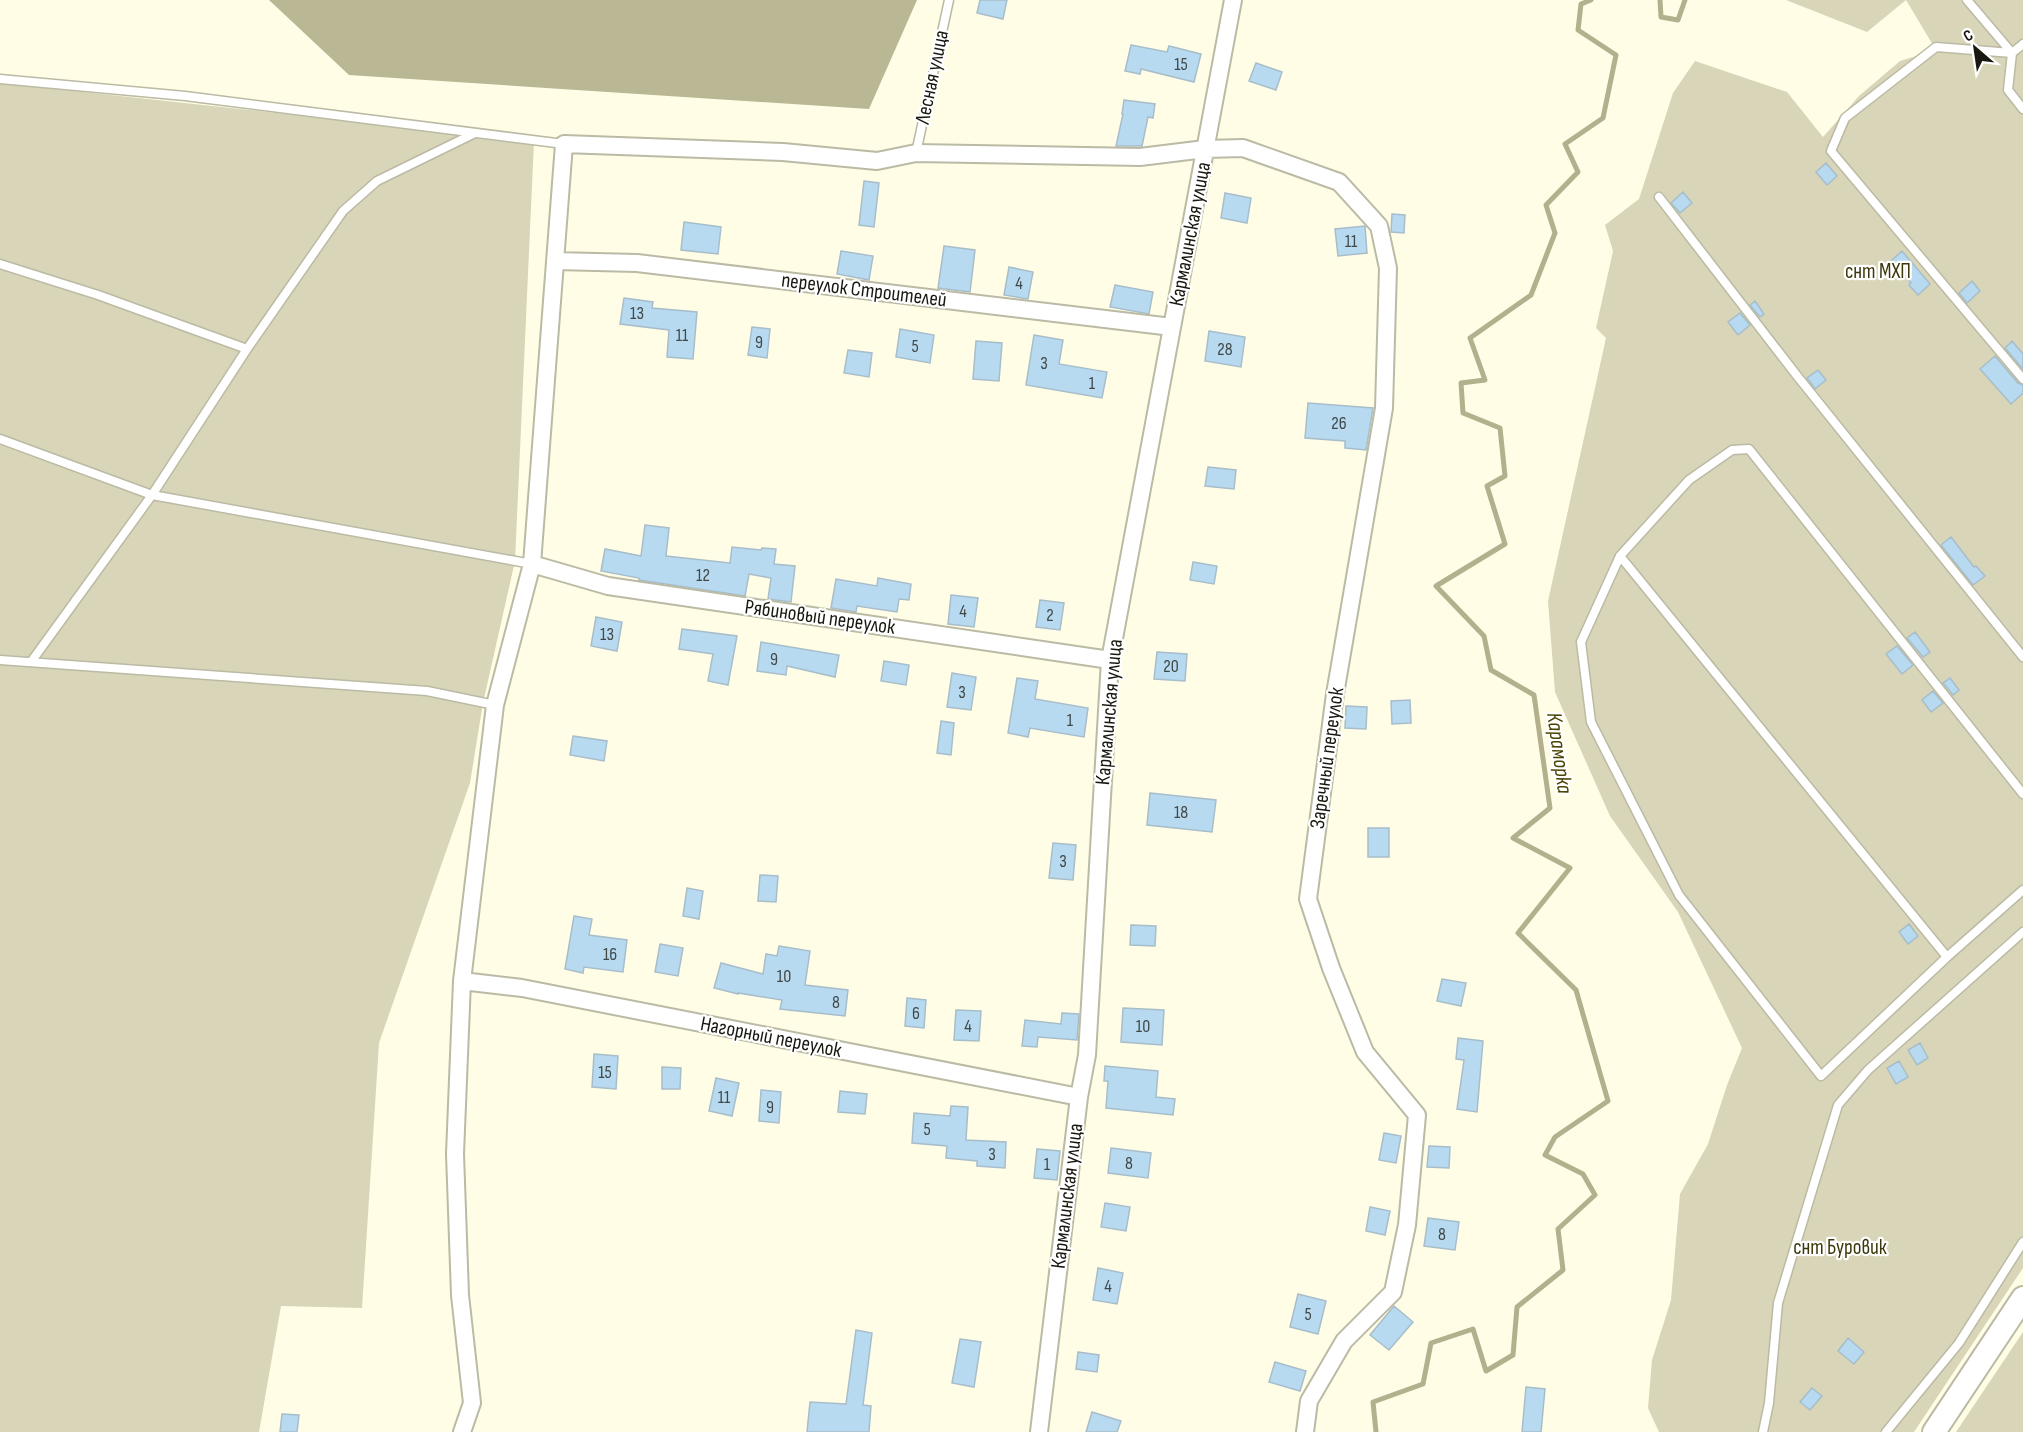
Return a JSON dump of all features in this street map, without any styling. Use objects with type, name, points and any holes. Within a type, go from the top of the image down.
[{"type":"street","name":"Кармалинская улица","points":[[1039,1432],[1087,1055],[1110,660],[1233,0]]},
{"type":"street","name":"Заречный переулок","points":[[564,144],[783,152],[876,161],[916,153],[1140,157],[1205,149],[1243,148],[1339,182],[1379,226],[1388,268],[1384,408],[1335,694],[1308,899],[1331,968],[1365,1052],[1417,1115],[1407,1225],[1393,1292],[1344,1341],[1309,1401],[1305,1432]]},
{"type":"street","points":[[462,1432],[472,1403],[460,1295],[455,1154],[462,981],[495,705],[532,564],[564,144]]},
{"type":"street","name":"переулок Строителей","points":[[555,261],[637,263],[1172,327]]},
{"type":"street","name":"Рябиновый переулок","points":[[532,564],[608,586],[1110,660]]},
{"type":"street","name":"Нагорный переулок","points":[[462,981],[522,988],[1080,1097]]},
{"type":"street","points":[[1934,1432],[2023,1298]]},
{"type":"lane","name":"Лесная улица","points":[[916,153],[949,0]]},
{"type":"lane","points":[[1967,0],[2012,53],[2008,90],[2023,109]]},
{"type":"lane","points":[[2023,44],[2012,53],[1936,47],[1845,118],[1831,151],[2023,379]]},
{"type":"lane","points":[[0,79],[185,96],[564,144]]},
{"type":"lane","points":[[32,662],[152,495],[247,349],[343,211],[377,181],[473,134]]},
{"type":"lane","points":[[1659,197],[1798,377],[2023,657]]},
{"type":"lane","points":[[0,264],[98,295],[247,349]]},
{"type":"lane","points":[[0,439],[152,495],[532,564]]},
{"type":"lane","points":[[2023,794],[1749,449],[1732,450],[1689,480],[1620,556],[1581,642],[1591,722],[1679,895],[1821,1076],[1947,957],[2023,890]]},
{"type":"lane","points":[[1620,556],[1947,957]]},
{"type":"lane","points":[[1,663],[32,662],[427,691],[495,705]]},
{"type":"lane","points":[[1763,1432],[1769,1403],[1778,1303],[1838,1105],[1868,1070],[2023,932]]},
{"type":"lane","points":[[1886,1432],[1959,1343],[2023,1242]]},
{"type":"green space","points":[[1786,0],[1906,0],[1867,32]]},
{"type":"green space","points":[[1906,0],[2023,0],[2023,1268],[1914,1432],[1659,1432],[1648,1408],[1652,1360],[1671,1300],[1680,1194],[1708,1144],[1742,1048],[1678,912],[1610,816],[1555,692],[1548,601],[1606,338],[1596,328],[1613,251],[1605,225],[1639,199],[1673,93],[1695,61],[1787,92],[1823,137],[1859,96],[1900,61],[1936,50]]},
{"type":"green space","points":[[0,83],[534,141],[515,561],[483,703],[470,783],[379,1043],[362,1308],[281,1306],[259,1432],[0,1432]]},
{"type":"green space","points":[[2023,1332],[2023,1432],[1956,1432]]},
{"type":"shaded area","points":[[269,0],[917,0],[869,109],[349,75]]},
{"type":"building","points":[[980,0],[1007,0],[1003,19],[977,13]]},
{"type":"building","points":[[1131,45],[1167,52],[1169,46],[1201,54],[1194,82],[1141,69],[1140,74],[1125,71]]},
{"type":"building","points":[[1256,63],[1282,72],[1276,90],[1249,81]]},
{"type":"building","points":[[1124,100],[1155,104],[1153,118],[1148,117],[1142,146],[1116,146]]},
{"type":"building","points":[[1826,163],[1837,176],[1827,185],[1816,172]]},
{"type":"building","points":[[864,181],[879,183],[874,227],[859,225]]},
{"type":"building","points":[[1683,192],[1692,203],[1680,213],[1671,203]]},
{"type":"building","points":[[1225,193],[1251,198],[1247,223],[1221,218]]},
{"type":"building","points":[[1392,214],[1405,215],[1404,233],[1391,232]]},
{"type":"building","points":[[684,222],[721,227],[718,254],[681,250]]},
{"type":"building","points":[[1365,226],[1367,253],[1338,256],[1335,229]]},
{"type":"building","points":[[944,246],[975,250],[970,292],[938,288]]},
{"type":"building","points":[[841,251],[873,256],[869,280],[837,274]]},
{"type":"building","points":[[1902,251],[1930,284],[1918,295],[1909,285],[1911,283],[1891,261]]},
{"type":"building","points":[[1009,267],[1033,272],[1028,299],[1004,295]]},
{"type":"building","points":[[1972,281],[1980,291],[1967,303],[1959,293]]},
{"type":"building","points":[[1115,285],[1153,292],[1149,314],[1110,307]]},
{"type":"building","points":[[624,298],[653,302],[652,308],[697,312],[693,359],[667,357],[669,330],[620,324]]},
{"type":"building","points":[[1755,301],[1764,314],[1760,317],[1750,305]]},
{"type":"building","points":[[1740,313],[1750,325],[1738,335],[1728,322]]},
{"type":"building","points":[[752,327],[770,329],[767,358],[748,355]]},
{"type":"building","points":[[900,329],[934,335],[930,363],[896,357]]},
{"type":"building","points":[[1209,331],[1245,337],[1241,367],[1205,361]]},
{"type":"building","points":[[1034,335],[1063,340],[1059,364],[1107,372],[1102,398],[1026,385]]},
{"type":"building","points":[[976,341],[1002,343],[999,381],[973,379]]},
{"type":"building","points":[[2012,341],[2023,354],[2023,369],[2005,348]]},
{"type":"building","points":[[848,350],[872,353],[869,377],[844,373]]},
{"type":"building","points":[[1995,356],[2018,383],[2023,385],[2023,393],[2011,404],[1980,369]]},
{"type":"building","points":[[1818,370],[1826,380],[1815,389],[1807,378]]},
{"type":"building","points":[[1308,403],[1373,408],[1366,450],[1345,448],[1345,441],[1305,438]]},
{"type":"building","points":[[1208,467],[1236,470],[1234,489],[1205,486]]},
{"type":"building","points":[[645,525],[669,528],[666,556],[730,563],[732,547],[776,549],[774,564],[795,566],[791,602],[768,599],[771,578],[749,574],[745,596],[639,580],[639,578],[601,571],[605,549],[641,556]]},
{"type":"building","points":[[1951,537],[1974,567],[1976,566],[1985,576],[1973,585],[1941,545]]},
{"type":"building","points":[[1193,562],[1217,566],[1214,584],[1190,580]]},
{"type":"building","points":[[878,578],[911,584],[909,600],[899,599],[897,612],[857,606],[856,612],[831,608],[836,579],[877,586]]},
{"type":"building","points":[[951,595],[978,598],[974,627],[948,624]]},
{"type":"building","points":[[1040,600],[1064,603],[1060,630],[1036,627]]},
{"type":"building","points":[[596,617],[622,622],[617,651],[591,646]]},
{"type":"building","points":[[682,629],[737,636],[728,685],[708,681],[713,654],[679,649]]},
{"type":"building","points":[[1915,632],[1930,652],[1923,657],[1907,638]]},
{"type":"building","points":[[761,642],[839,655],[835,677],[787,666],[786,675],[757,671]]},
{"type":"building","points":[[1897,646],[1913,665],[1902,674],[1886,654]]},
{"type":"building","points":[[1157,652],[1187,654],[1185,681],[1154,679]]},
{"type":"building","points":[[884,661],[909,665],[906,685],[881,681]]},
{"type":"building","points":[[952,673],[976,677],[971,710],[947,707]]},
{"type":"building","points":[[1017,678],[1038,681],[1035,699],[1088,708],[1084,737],[1030,728],[1028,737],[1008,733]]},
{"type":"building","points":[[1950,678],[1959,690],[1953,695],[1943,683]]},
{"type":"building","points":[[1933,691],[1943,703],[1931,712],[1922,700]]},
{"type":"building","points":[[1410,700],[1411,723],[1392,724],[1391,701]]},
{"type":"building","points":[[1346,706],[1367,707],[1366,729],[1345,728]]},
{"type":"building","points":[[941,721],[954,723],[951,755],[937,753]]},
{"type":"building","points":[[573,736],[607,741],[604,761],[570,755]]},
{"type":"building","points":[[1150,793],[1216,800],[1212,832],[1147,825]]},
{"type":"building","points":[[1368,828],[1389,828],[1389,857],[1368,857]]},
{"type":"building","points":[[1053,843],[1076,845],[1073,880],[1049,878]]},
{"type":"building","points":[[760,875],[778,876],[776,902],[758,901]]},
{"type":"building","points":[[687,888],[703,891],[699,919],[683,916]]},
{"type":"building","points":[[574,916],[592,919],[589,935],[627,940],[623,972],[584,967],[583,973],[565,969]]},
{"type":"building","points":[[1909,924],[1918,936],[1908,944],[1899,932]]},
{"type":"building","points":[[1131,925],[1156,926],[1155,946],[1130,945]]},
{"type":"building","points":[[660,944],[683,948],[678,976],[655,972]]},
{"type":"building","points":[[779,946],[810,951],[805,985],[848,990],[845,1016],[780,1009],[782,1000],[714,988],[721,963],[763,974],[766,954],[777,956]]},
{"type":"building","points":[[1442,979],[1466,983],[1461,1006],[1437,1001]]},
{"type":"building","points":[[907,998],[926,1000],[924,1028],[905,1026]]},
{"type":"building","points":[[1123,1008],[1164,1010],[1162,1045],[1121,1042]]},
{"type":"building","points":[[956,1010],[981,1011],[979,1041],[954,1040]]},
{"type":"building","points":[[1062,1013],[1079,1014],[1077,1040],[1038,1037],[1037,1047],[1022,1046],[1025,1020],[1061,1024]]},
{"type":"building","points":[[1458,1038],[1483,1041],[1477,1112],[1457,1109],[1464,1060],[1456,1059]]},
{"type":"building","points":[[1920,1043],[1928,1058],[1917,1065],[1908,1050]]},
{"type":"building","points":[[594,1054],[618,1056],[616,1089],[592,1087]]},
{"type":"building","points":[[1899,1061],[1908,1077],[1896,1084],[1887,1068]]},
{"type":"building","points":[[1105,1066],[1158,1071],[1156,1097],[1175,1099],[1173,1115],[1106,1108],[1108,1081],[1104,1081]]},
{"type":"building","points":[[662,1067],[681,1068],[680,1089],[662,1089]]},
{"type":"building","points":[[716,1078],[739,1083],[732,1116],[709,1111]]},
{"type":"building","points":[[761,1090],[781,1092],[779,1123],[759,1121]]},
{"type":"building","points":[[840,1091],[867,1094],[865,1114],[838,1112]]},
{"type":"building","points":[[951,1106],[968,1107],[966,1140],[1006,1142],[1005,1168],[977,1166],[977,1161],[946,1158],[947,1146],[912,1143],[914,1113],[950,1116]]},
{"type":"building","points":[[1384,1133],[1401,1136],[1396,1163],[1379,1160]]},
{"type":"building","points":[[1429,1146],[1450,1147],[1449,1168],[1427,1167]]},
{"type":"building","points":[[1111,1148],[1151,1153],[1148,1178],[1108,1173]]},
{"type":"building","points":[[1037,1149],[1060,1151],[1057,1180],[1034,1178]]},
{"type":"building","points":[[1105,1203],[1130,1207],[1126,1231],[1101,1227]]},
{"type":"building","points":[[1370,1207],[1390,1211],[1385,1235],[1366,1231]]},
{"type":"building","points":[[1428,1218],[1459,1222],[1455,1250],[1424,1246]]},
{"type":"building","points":[[1098,1268],[1123,1273],[1117,1304],[1093,1300]]},
{"type":"building","points":[[1298,1294],[1326,1301],[1318,1334],[1290,1327]]},
{"type":"building","points":[[1394,1306],[1413,1322],[1389,1350],[1370,1335]]},
{"type":"building","points":[[856,1330],[872,1333],[863,1405],[871,1406],[869,1432],[807,1432],[810,1402],[846,1404]]},
{"type":"building","points":[[1848,1338],[1864,1352],[1854,1364],[1838,1351]]},
{"type":"building","points":[[960,1339],[981,1342],[974,1387],[952,1383]]},
{"type":"building","points":[[1078,1352],[1099,1355],[1097,1372],[1076,1369]]},
{"type":"building","points":[[1275,1362],[1306,1371],[1300,1391],[1269,1382]]},
{"type":"building","points":[[1526,1387],[1545,1389],[1541,1432],[1522,1432]]},
{"type":"building","points":[[1812,1388],[1822,1396],[1810,1410],[1800,1402]]},
{"type":"building","points":[[1092,1412],[1121,1421],[1117,1432],[1086,1432]]},
{"type":"building","points":[[282,1414],[299,1415],[297,1432],[280,1432]]},
{"type":"waterway","name":"Караморка","points":[[1376,1432],[1373,1402],[1423,1384],[1431,1343],[1473,1329],[1486,1371],[1513,1355],[1517,1307],[1563,1270],[1558,1229],[1595,1195],[1583,1174],[1545,1155],[1555,1137],[1608,1101],[1576,990],[1518,933],[1570,868],[1513,838],[1550,808],[1534,695],[1491,670],[1484,636],[1436,586],[1505,544],[1487,486],[1505,476],[1500,428],[1463,413],[1461,383],[1485,380],[1470,338],[1531,295],[1555,233],[1546,205],[1578,172],[1565,144],[1603,118],[1616,55],[1578,30],[1581,4],[1591,0]]},
{"type":"waterway","name":"Караморка","points":[[1660,0],[1661,17],[1678,20],[1685,0]]},
{"type":"park label","name":"снт МХП","points":[[1878,271]]},
{"type":"park label","name":"снт Буровик","points":[[1840,1247]]}]
